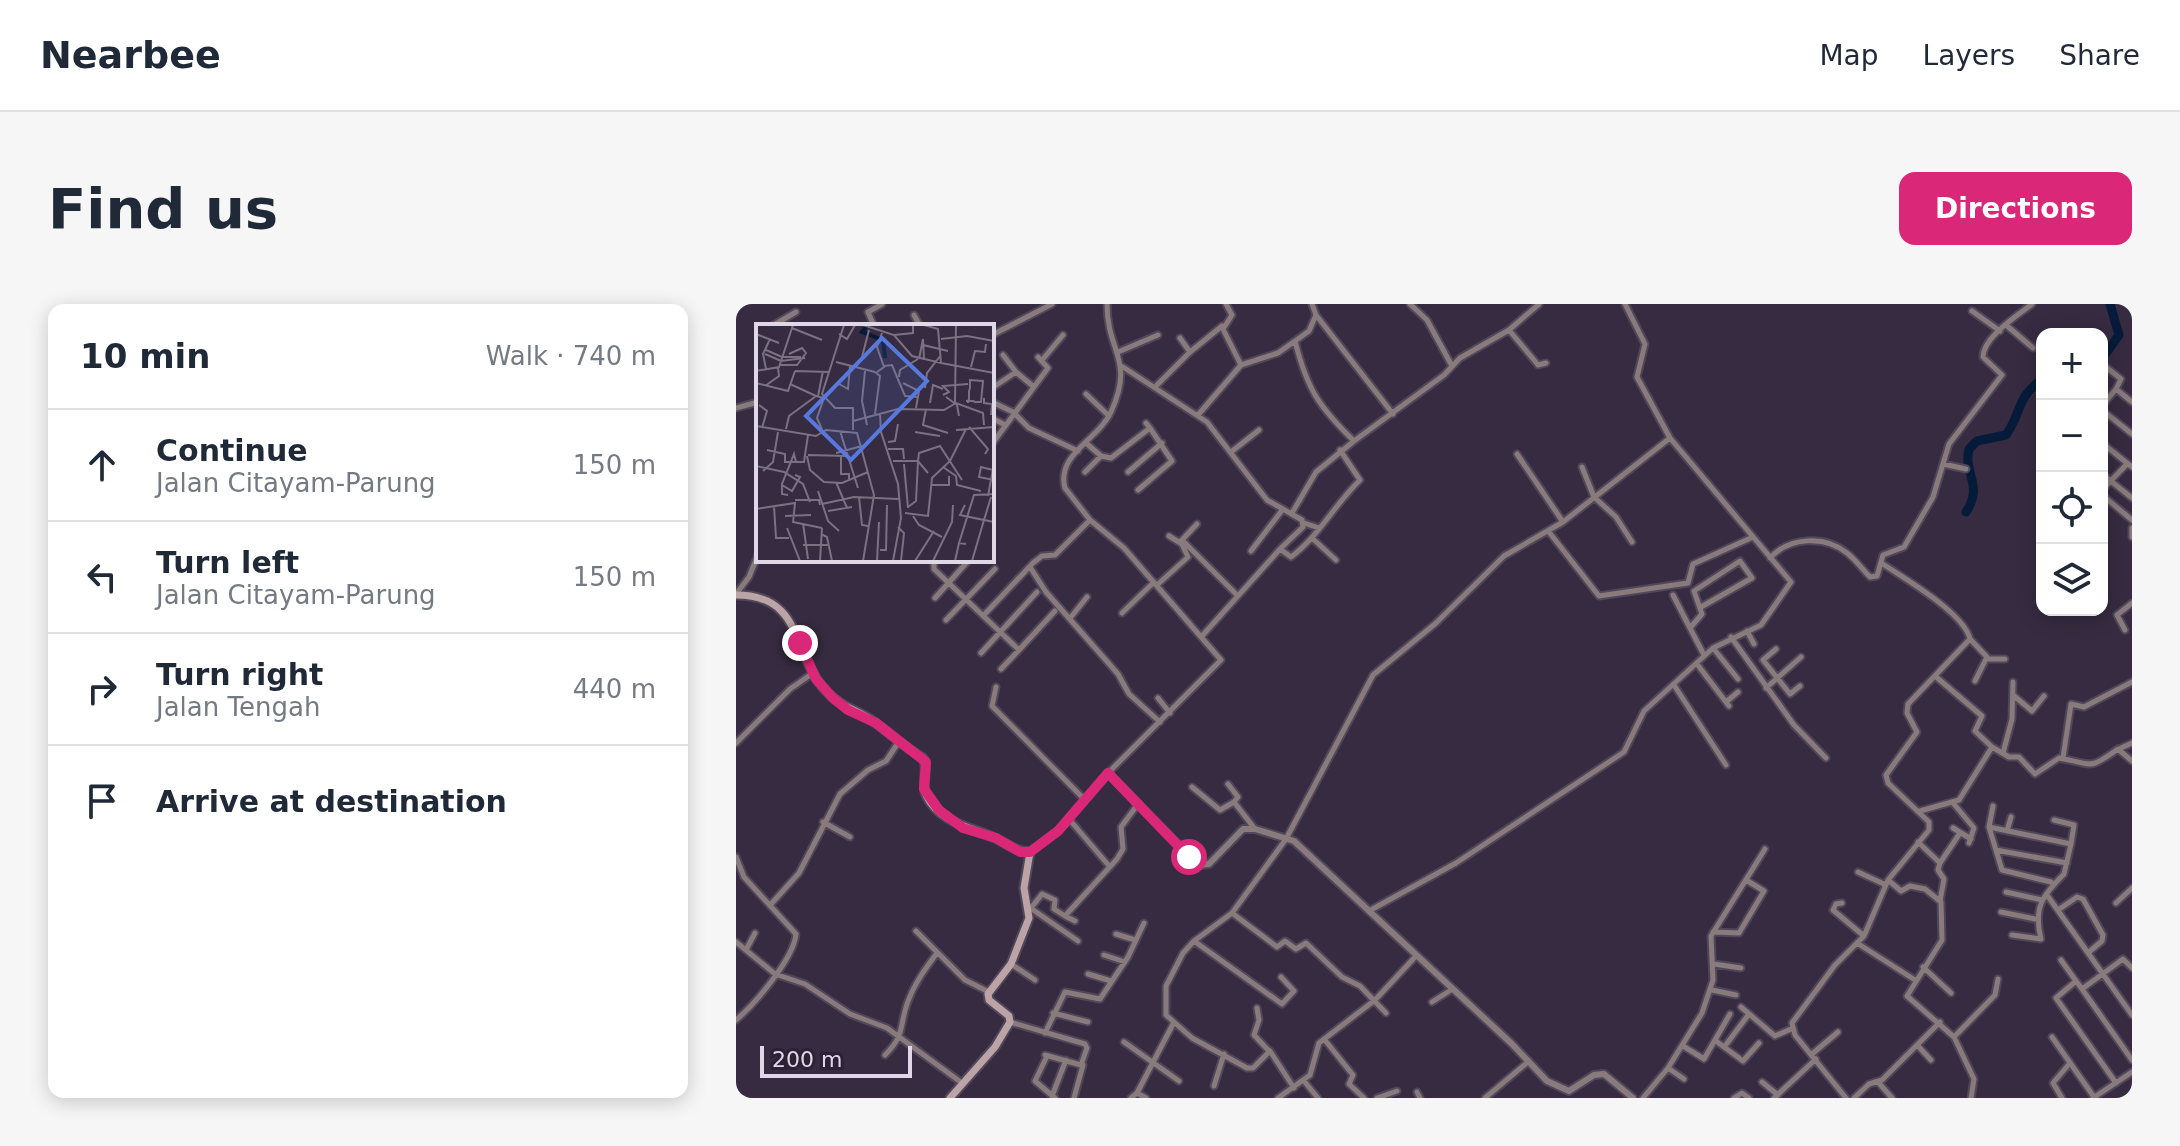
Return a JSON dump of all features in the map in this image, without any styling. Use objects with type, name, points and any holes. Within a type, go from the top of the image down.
[{"type":"main road","points":[[736,594],[762,598],[780,608],[793,626],[813,673],[841,705],[876,723],[926,762],[924,789],[939,810],[963,828],[996,838],[1020,852],[1030,852],[1024,888],[1030,908],[1029,918],[1011,964],[989,992],[989,1000],[1009,1016],[1010,1022],[995,1047],[950,1098]]},
{"type":"street","points":[[873,324],[868,312],[882,304]]},
{"type":"street","points":[[994,334],[1052,304]]},
{"type":"street","points":[[1030,852],[1069,819],[1108,773],[1220,662],[1219,656],[1124,548],[1090,520],[1068,494],[1063,483],[1067,461],[1109,416],[1123,381],[1123,367],[1109,327],[1107,304]]},
{"type":"street","points":[[1155,387],[1232,315],[1226,304]]},
{"type":"street","points":[[1312,304],[1316,315],[1393,414]]},
{"type":"street","points":[[1410,304],[1427,320],[1452,366]]},
{"type":"street","points":[[1292,513],[1316,472],[1340,450],[1393,414],[1452,366],[1509,330],[1538,304]]},
{"type":"street","points":[[1369,911],[1444,871],[1624,752],[1644,711],[1713,648],[1761,625],[1791,582],[1670,438],[1637,377],[1645,344],[1625,304]]},
{"type":"street","points":[[1770,558],[1788,543],[1807,541],[1836,546],[1870,577],[1877,576],[1885,553],[1904,547],[1933,497],[1950,442],[2002,375],[1982,354],[2006,325],[2032,304]]},
{"type":"street","points":[[1972,311],[2000,331]]},
{"type":"street","points":[[775,324],[796,312]]},
{"type":"street","points":[[914,315],[919,324]]},
{"type":"street","points":[[1198,415],[1241,365],[1278,353],[1309,331],[1316,315]]},
{"type":"street","points":[[2006,325],[2033,348]]},
{"type":"street","points":[[1222,326],[1241,365]]},
{"type":"street","points":[[1509,330],[1538,365],[1546,363]]},
{"type":"street","points":[[994,441],[1047,371],[1040,358],[1063,335]]},
{"type":"street","points":[[1118,352],[1158,335]]},
{"type":"street","points":[[1180,338],[1190,352]]},
{"type":"street","points":[[1295,341],[1314,399],[1354,441]]},
{"type":"street","points":[[1003,355],[1016,372],[1034,387]]},
{"type":"street","points":[[1123,367],[1198,415],[1267,500],[1304,523],[1319,528]]},
{"type":"street","points":[[2107,400],[2121,379],[2108,369]]},
{"type":"street","points":[[994,387],[1016,372]]},
{"type":"street","points":[[2116,389],[2132,402]]},
{"type":"street","points":[[1086,394],[1109,416]]},
{"type":"street","points":[[736,408],[756,403]]},
{"type":"street","points":[[994,403],[1013,412],[1029,428],[1078,451]]},
{"type":"street","points":[[2108,412],[2132,434]]},
{"type":"street","points":[[994,419],[1005,425]]},
{"type":"street","points":[[1085,472],[1101,456],[1117,455],[1148,426],[1172,461],[1138,490]]},
{"type":"street","points":[[1231,452],[1259,430]]},
{"type":"street","points":[[1270,1051],[1251,1069],[1173,1024],[1164,1009],[1165,992],[1183,953],[1232,913],[1286,839],[1373,675],[1436,623],[1497,561],[1549,532],[1670,438]]},
{"type":"street","points":[[1086,443],[1101,456]]},
{"type":"street","points":[[1128,472],[1162,443]]},
{"type":"street","points":[[2108,448],[2130,466],[2108,486]]},
{"type":"street","points":[[1280,549],[1291,557],[1312,538],[1360,480],[1340,450]]},
{"type":"street","points":[[1517,454],[1563,522]]},
{"type":"street","points":[[1943,464],[1966,469]]},
{"type":"street","points":[[1582,467],[1594,497],[1616,517],[1632,542]]},
{"type":"street","points":[[2108,479],[2132,498]]},
{"type":"street","points":[[2108,498],[2132,520]]},
{"type":"street","points":[[1251,551],[1283,509]]},
{"type":"street","points":[[983,616],[1042,556],[1055,555],[1090,520]]},
{"type":"street","points":[[1202,636],[1304,523]]},
{"type":"street","points":[[1197,524],[1182,540],[1238,596]]},
{"type":"street","points":[[2132,528],[2132,537]]},
{"type":"street","points":[[1549,532],[1599,596],[1689,582],[1693,564],[1753,537]]},
{"type":"street","points":[[1122,613],[1188,557],[1182,544],[1169,536]]},
{"type":"street","points":[[1312,538],[1336,560]]},
{"type":"street","points":[[736,594],[749,577],[756,560]]},
{"type":"street","points":[[934,562],[933,567],[948,583],[1019,650]]},
{"type":"street","points":[[935,598],[967,562]]},
{"type":"street","points":[[1690,628],[1700,620],[1701,607],[1695,590],[1743,562],[1752,578],[1701,607]]},
{"type":"street","points":[[1883,564],[1934,600],[1966,630],[1987,659],[2005,659]]},
{"type":"street","points":[[1030,567],[1046,592],[1118,674],[1129,694],[1160,722]]},
{"type":"street","points":[[946,620],[995,569]]},
{"type":"street","points":[[981,653],[1037,592]]},
{"type":"street","points":[[1673,595],[1704,655]]},
{"type":"street","points":[[1071,617],[1087,597]]},
{"type":"street","points":[[2125,630],[2117,615],[2132,603]]},
{"type":"street","points":[[1001,669],[1055,611]]},
{"type":"street","points":[[1747,631],[1754,644]]},
{"type":"street","points":[[1731,637],[1794,725],[1826,758]]},
{"type":"street","points":[[1741,1007],[1775,1036],[1791,1029],[1798,1013],[1864,936],[1887,882],[1930,826],[1920,811],[1888,783],[1886,775],[1917,732],[1907,707],[1970,639]]},
{"type":"street","points":[[1713,648],[1738,679]]},
{"type":"street","points":[[1763,660],[1776,649]]},
{"type":"street","points":[[1758,654],[1790,695],[1800,686]]},
{"type":"street","points":[[1765,688],[1801,657]]},
{"type":"street","points":[[1975,681],[1987,659]]},
{"type":"street","points":[[1697,664],[1728,704],[1738,692]]},
{"type":"street","points":[[736,743],[790,689],[813,673]]},
{"type":"street","points":[[1935,676],[1982,716],[1975,731],[1992,747],[2019,757],[2035,774],[2052,760],[2063,758],[2082,766],[2093,766],[2132,743]]},
{"type":"street","points":[[2003,753],[2012,719],[2013,682]]},
{"type":"street","points":[[2063,758],[2071,704],[2084,707],[2132,682]]},
{"type":"street","points":[[1674,685],[1726,765]]},
{"type":"street","points":[[996,687],[992,706],[1084,799]]},
{"type":"street","points":[[2013,694],[2032,711],[2044,696]]},
{"type":"street","points":[[1158,698],[1170,713]]},
{"type":"street","points":[[772,903],[799,873],[840,794],[868,770],[886,761],[898,743]]},
{"type":"street","points":[[1920,811],[1953,803],[1961,797],[1992,747]]},
{"type":"street","points":[[2121,748],[2132,761]]},
{"type":"street","points":[[1108,773],[1198,865],[1209,864],[1239,832],[1255,829],[1307,850],[1561,1094],[1604,1074],[1633,1098]]},
{"type":"street","points":[[1192,787],[1220,810],[1234,802],[1238,794],[1228,784]]},
{"type":"street","points":[[1234,802],[1255,829]]},
{"type":"street","points":[[1953,803],[1974,828],[1970,841],[1953,828]]},
{"type":"street","points":[[1065,916],[1123,849],[1123,823],[1138,804]]},
{"type":"street","points":[[1993,806],[1989,827],[2003,872],[2051,882]]},
{"type":"street","points":[[2007,831],[2011,817]]},
{"type":"street","points":[[1069,819],[1110,867]]},
{"type":"street","points":[[2012,935],[2040,940],[2035,919],[2051,882],[2064,874],[2074,825],[2054,820]]},
{"type":"street","points":[[823,822],[850,837]]},
{"type":"street","points":[[1989,827],[2071,844]]},
{"type":"street","points":[[1960,833],[1938,870],[1944,879],[1940,901],[1942,940],[1915,980],[1907,998],[1940,1022],[1954,1037],[1974,1079],[1971,1098]]},
{"type":"street","points":[[1918,842],[1940,863]]},
{"type":"street","points":[[1643,1098],[1683,1046],[1712,990],[1713,932],[1765,849]]},
{"type":"street","points":[[1996,850],[2067,863]]},
{"type":"street","points":[[736,857],[744,877],[772,903],[775,912],[796,934],[794,946],[775,974],[736,1020]]},
{"type":"street","points":[[1858,872],[1887,882],[1900,891],[1910,886],[1923,888],[1940,901]]},
{"type":"street","points":[[1713,932],[1735,935],[1740,932],[1764,891],[1746,880]]},
{"type":"street","points":[[2116,903],[2132,888]]},
{"type":"street","points":[[2006,892],[2045,898],[2058,910],[2132,1015]]},
{"type":"street","points":[[1075,921],[1054,909],[1055,900],[1042,894],[1030,908],[1078,941]]},
{"type":"street","points":[[2058,910],[2077,897],[2083,899],[2103,935],[2102,941],[2089,952]]},
{"type":"street","points":[[1842,903],[1836,904],[1833,910],[1864,936]]},
{"type":"street","points":[[2001,912],[2035,919]]},
{"type":"street","points":[[1232,913],[1277,947],[1285,941],[1296,949],[1306,943],[1342,977],[1375,1000],[1386,1013]]},
{"type":"street","points":[[1045,1033],[1065,992],[1098,1001],[1125,962],[1144,923]]},
{"type":"street","points":[[916,931],[965,980],[989,992]]},
{"type":"street","points":[[747,948],[755,933]]},
{"type":"street","points":[[1116,934],[1135,940]]},
{"type":"street","points":[[1194,941],[1283,1004],[1294,991],[1281,977]]},
{"type":"street","points":[[736,942],[775,974],[805,984],[850,1014],[880,1024],[962,1083]]},
{"type":"street","points":[[1857,943],[1915,980]]},
{"type":"street","points":[[885,1055],[901,1040],[909,999],[937,953]]},
{"type":"street","points":[[1104,955],[1125,962]]},
{"type":"street","points":[[1278,1098],[1304,1081],[1313,1071],[1314,1054],[1324,1039],[1375,1000],[1416,956]]},
{"type":"street","points":[[2082,989],[2123,959],[2132,968]]},
{"type":"street","points":[[2061,960],[2132,1060]]},
{"type":"street","points":[[1011,964],[1035,980]]},
{"type":"street","points":[[1714,964],[1741,968]]},
{"type":"street","points":[[1923,967],[1951,993]]},
{"type":"street","points":[[1088,974],[1111,981]]},
{"type":"street","points":[[1954,1037],[1995,995],[1998,979]]},
{"type":"street","points":[[2076,981],[2056,998],[2116,1083]]},
{"type":"street","points":[[1432,1002],[1451,990]]},
{"type":"street","points":[[1712,990],[1736,995]]},
{"type":"street","points":[[1257,1008],[1259,1024],[1254,1035],[1270,1051],[1294,1088]]},
{"type":"street","points":[[1053,1013],[1088,1022]]},
{"type":"street","points":[[1683,1046],[1703,1059],[1730,1014]]},
{"type":"street","points":[[1725,1046],[1749,1014]]},
{"type":"street","points":[[1010,1022],[1087,1046],[1074,1098]]},
{"type":"street","points":[[1854,1098],[1869,1084],[1878,1082],[1940,1022]]},
{"type":"street","points":[[1131,1098],[1137,1093],[1173,1024]]},
{"type":"street","points":[[1791,1029],[1846,1098]]},
{"type":"street","points":[[1762,1082],[1776,1097],[1838,1032]]},
{"type":"street","points":[[2052,1037],[2094,1098],[2132,1072]]},
{"type":"street","points":[[1324,1039],[1353,1075],[1348,1082],[1364,1098]]},
{"type":"street","points":[[1716,1041],[1744,1061],[1759,1043]]},
{"type":"street","points":[[1124,1042],[1179,1081]]},
{"type":"street","points":[[1918,1046],[1931,1060]]},
{"type":"street","points":[[1214,1086],[1224,1054]]},
{"type":"street","points":[[1066,1060],[1054,1097],[1035,1081],[1046,1055],[1083,1064]]},
{"type":"street","points":[[1485,1098],[1529,1061]]},
{"type":"street","points":[[2062,1098],[2053,1083],[2070,1063]]},
{"type":"street","points":[[1668,1068],[1684,1079]]},
{"type":"street","points":[[1304,1081],[1318,1098]]},
{"type":"street","points":[[1878,1082],[1892,1098]]},
{"type":"street","points":[[1377,1098],[1397,1091]]},
{"type":"street","points":[[1137,1093],[1146,1098]]},
{"type":"street","points":[[1734,1098],[1742,1093],[1749,1098]]},
{"type":"waterway","points":[[2108,351],[2119,335],[2110,304]]},
{"type":"waterway","points":[[1966,512],[1973,494],[1969,449],[1977,441],[2006,435],[2023,399],[2036,384]]},
{"type":"route","points":[[800,643],[816,679],[833,698],[848,710],[876,723],[898,743],[923,758],[926,762],[924,789],[929,800],[963,828],[996,838],[1020,852],[1030,852],[1058,831],[1108,773],[1189,857]]}]
